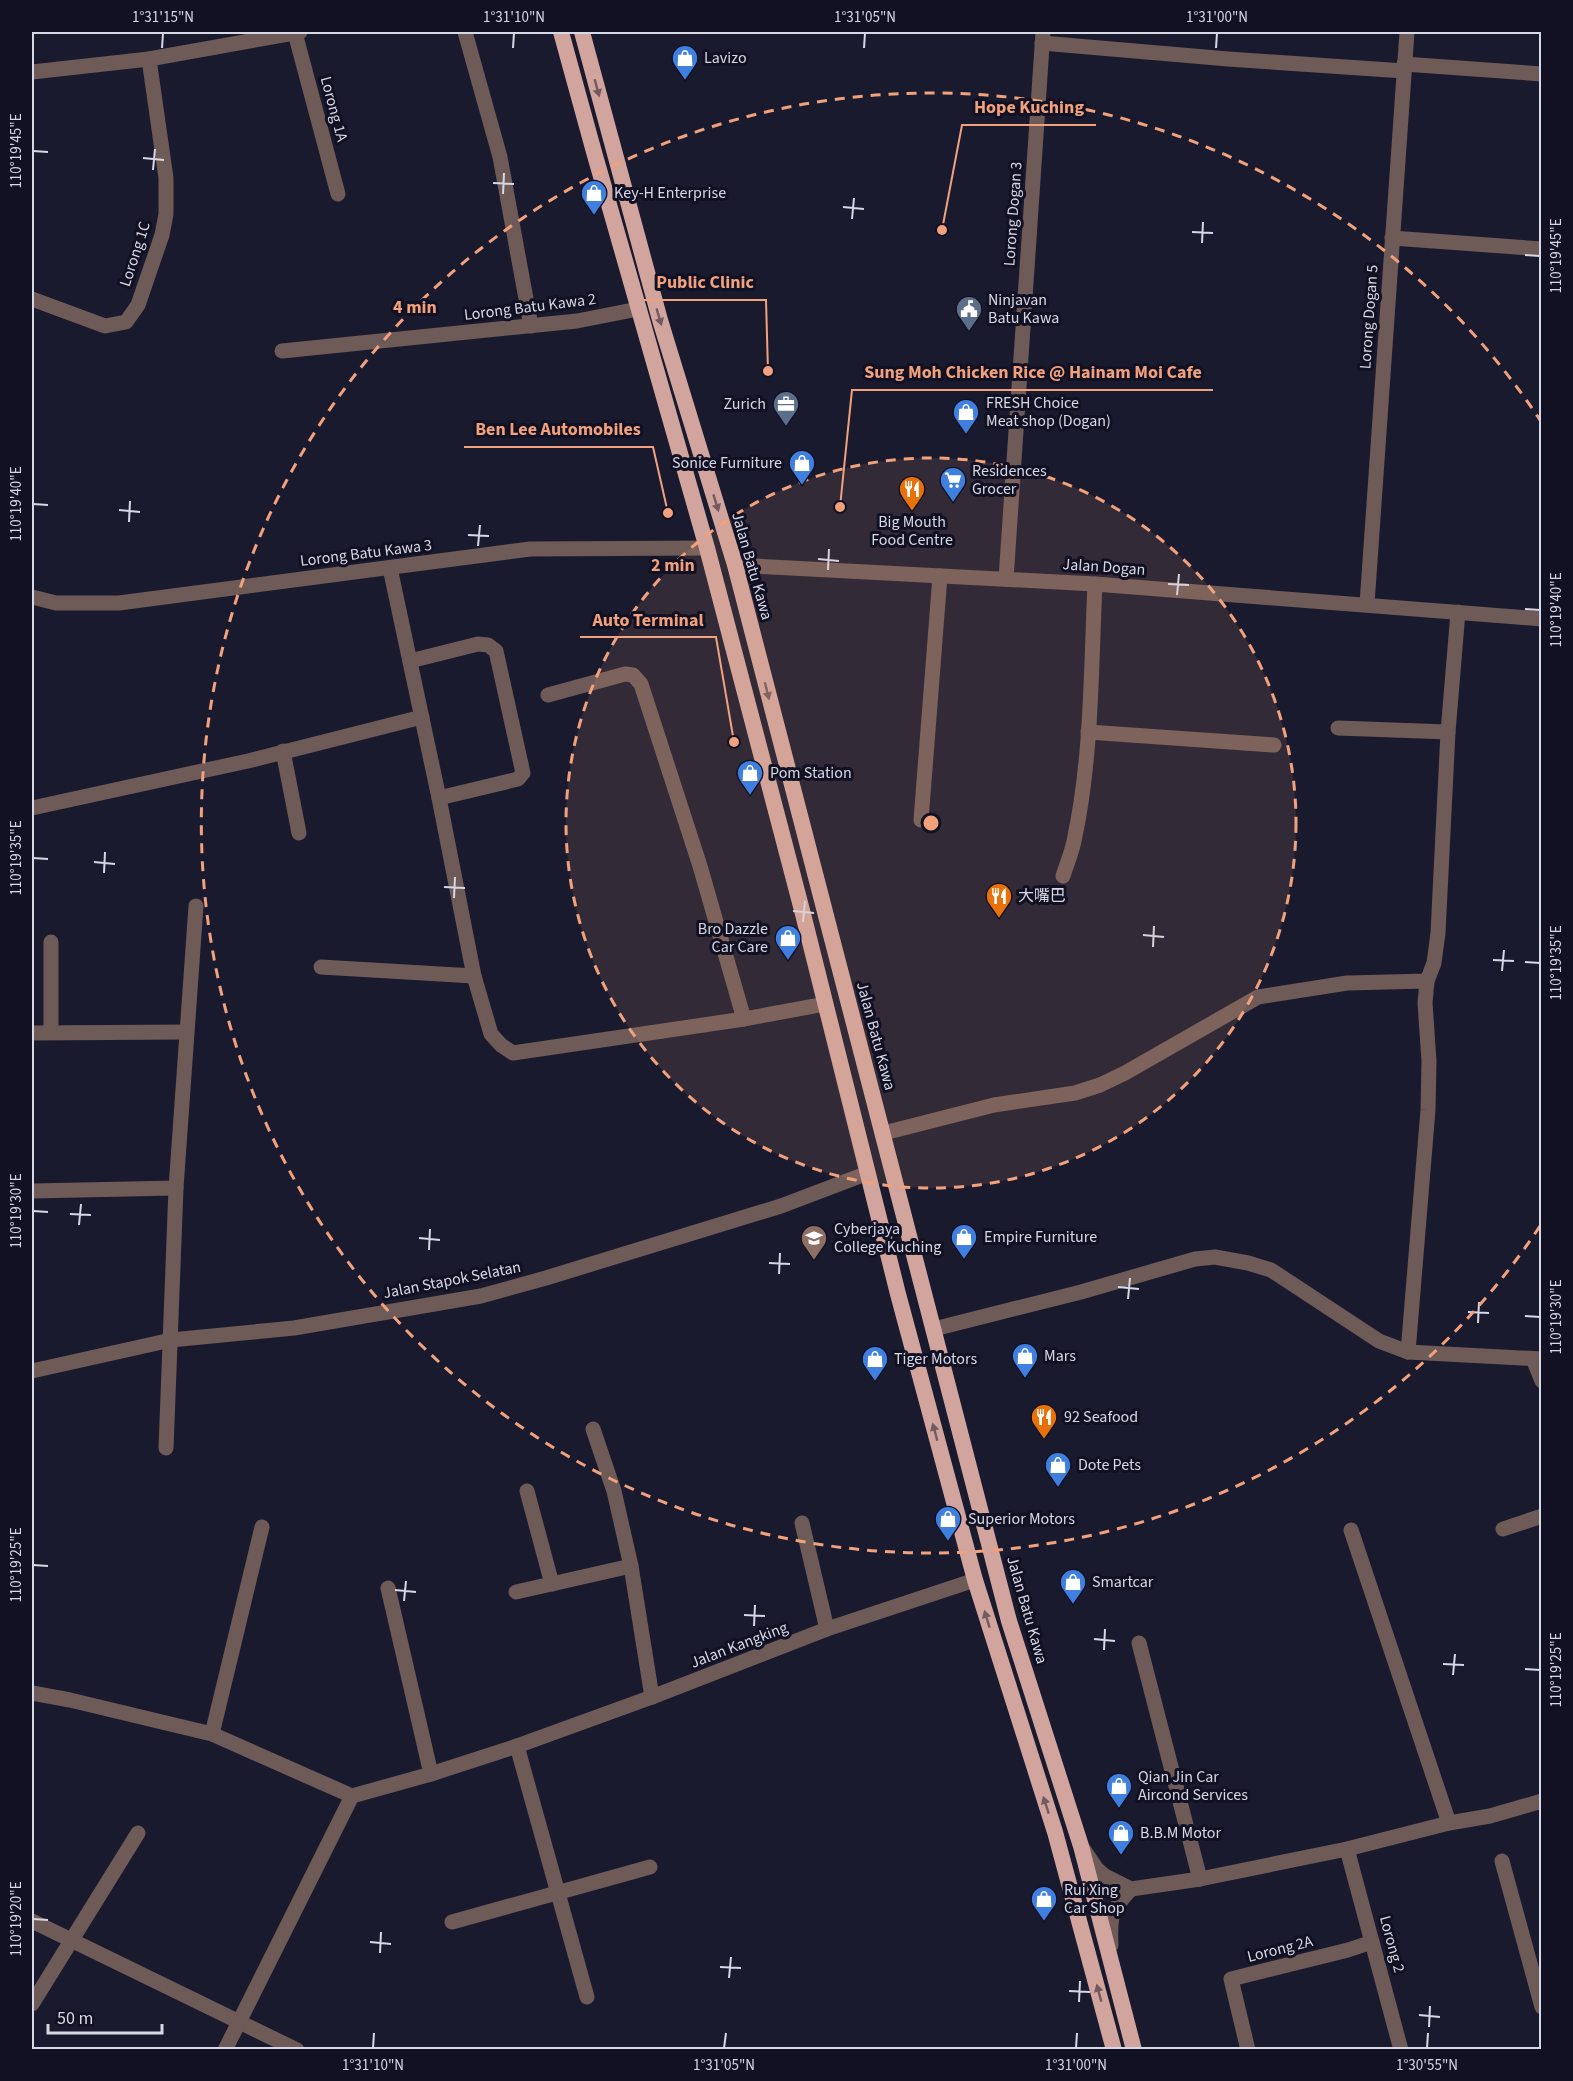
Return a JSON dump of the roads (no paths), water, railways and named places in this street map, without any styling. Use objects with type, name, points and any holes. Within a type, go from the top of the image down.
[{"type":"highway","points":[[561,32],[707,548],[803,914],[867,1173],[975,1580],[1055,1833],[1114,2049]]},
{"type":"highway","name":"Jalan Batu Kawa","points":[[582,32],[660,320],[735,565],[1009,1621],[1082,1846],[1134,2049]]},
{"type":"street","points":[[32,72],[149,58],[264,35],[298,32]]},
{"type":"street","name":"Lorong 1A","points":[[298,32],[339,194]]},
{"type":"street","points":[[465,32],[500,157],[531,326]]},
{"type":"street","name":"Lorong Dogan 5","points":[[1367,604],[1407,32]]},
{"type":"street","points":[[1042,37],[1228,59],[1542,74]]},
{"type":"street","name":"Lorong Dogan 3","points":[[1006,579],[1042,37]]},
{"type":"street","name":"Lorong 1C","points":[[32,299],[105,326],[126,322],[138,305],[162,235],[166,214],[166,178],[149,58]]},
{"type":"street","points":[[1392,238],[1542,249]]},
{"type":"street","name":"Lorong Batu Kawa 2","points":[[282,351],[577,321],[638,309]]},
{"type":"street","name":"Lorong Batu Kawa 3","points":[[32,597],[56,603],[119,603],[530,549],[707,548]]},
{"type":"street","name":"Jalan Dogan","points":[[735,565],[1095,584],[1542,619]]},
{"type":"street","points":[[390,568],[474,976],[491,1034],[501,1045],[513,1053],[744,1019],[825,1004]]},
{"type":"street","points":[[921,820],[940,576]]},
{"type":"street","points":[[1063,876],[1075,838],[1088,732],[1095,584]]},
{"type":"street","points":[[1408,1352],[1428,1110],[1429,1061],[1425,1003],[1427,981],[1434,963],[1438,933],[1448,732],[1458,612]]},
{"type":"street","points":[[410,661],[478,644],[488,645],[495,651],[523,773],[518,779],[439,798]]},
{"type":"street","points":[[548,695],[625,674],[633,675],[641,684],[700,866],[744,1019]]},
{"type":"street","points":[[32,808],[248,761],[422,717]]},
{"type":"street","points":[[1338,728],[1448,732]]},
{"type":"street","points":[[1088,732],[1274,745]]},
{"type":"street","points":[[283,751],[299,833]]},
{"type":"street","points":[[166,1448],[176,1188],[196,906]]},
{"type":"street","points":[[51,942],[51,1032]]},
{"type":"street","points":[[321,967],[474,976]]},
{"type":"street","points":[[884,1133],[994,1105],[1075,1093],[1100,1085],[1258,997],[1347,983],[1427,981]]},
{"type":"street","points":[[32,1033],[186,1032]]},
{"type":"street","name":"Jalan Stapok Selatan","points":[[32,1371],[171,1340],[294,1328],[481,1296],[781,1206],[867,1173]]},
{"type":"street","points":[[32,1191],[176,1188]]},
{"type":"street","points":[[934,1329],[1070,1294],[1195,1258],[1215,1257],[1271,1270],[1379,1341],[1408,1352],[1537,1359],[1542,1381]]},
{"type":"street","points":[[593,1429],[614,1491],[631,1566],[652,1697]]},
{"type":"street","points":[[527,1491],[552,1584]]},
{"type":"street","points":[[1503,1529],[1542,1516]]},
{"type":"street","points":[[801,1523],[827,1629]]},
{"type":"street","points":[[212,1734],[262,1527]]},
{"type":"street","points":[[1351,1530],[1449,1823]]},
{"type":"street","points":[[516,1592],[631,1566]]},
{"type":"street","name":"Jalan Kangking","points":[[352,1796],[431,1774],[517,1746],[652,1697],[827,1629],[975,1580]]},
{"type":"street","points":[[388,1588],[431,1774]]},
{"type":"street","points":[[1139,1643],[1200,1879]]},
{"type":"street","points":[[32,1693],[212,1734],[352,1796],[225,2049]]},
{"type":"street","points":[[517,1746],[587,1997]]},
{"type":"street","points":[[1112,1964],[1110,1919],[1120,1901],[1131,1890],[1200,1879],[1347,1849],[1449,1823],[1490,1816],[1542,1801]]},
{"type":"street","points":[[32,2004],[138,1833]]},
{"type":"street","points":[[1082,1846],[1096,1868],[1105,1876],[1131,1890]]},
{"type":"street","name":"Lorong 2","points":[[1347,1849],[1401,2049]]},
{"type":"street","points":[[1502,1861],[1537,1976],[1542,2007]]},
{"type":"street","points":[[452,1922],[650,1867]]},
{"type":"street","points":[[32,1921],[297,2049]]},
{"type":"street","name":"Lorong 2A","points":[[1248,2049],[1231,1979],[1372,1942]]},
{"type":"place","name":"Lavizo","points":[[685,81]]},
{"type":"place","name":"Key-H Enterprise","points":[[594,216]]},
{"type":"place","name":"Hope Kuching","points":[[942,230]]},
{"type":"place","name":"Ninjavan Batu Kawa","points":[[969,332]]},
{"type":"place","name":"Public Clinic","points":[[768,371]]},
{"type":"place","name":"Zurich","points":[[786,427]]},
{"type":"place","name":"FRESH Choice Meat shop (Dogan)","points":[[966,435]]},
{"type":"place","name":"Sonice Furniture","points":[[802,486]]},
{"type":"place","name":"Residences Grocer","points":[[953,503]]},
{"type":"place","name":"Sung Moh Chicken Rice @ Hainam Moi Cafe","points":[[840,507]]},
{"type":"place","name":"Big Mouth Food Centre","points":[[912,512]]},
{"type":"place","name":"Ben Lee Automobiles","points":[[668,513]]},
{"type":"place","name":"Auto Terminal","points":[[734,742]]},
{"type":"place","name":"Pom Station","points":[[750,796]]},
{"type":"place","name":"大嘴巴","points":[[999,919]]},
{"type":"place","name":"Bro Dazzle Car Care","points":[[788,961]]},
{"type":"place","name":"Empire Furniture","points":[[964,1260]]},
{"type":"place","name":"Cyberjaya College Kuching","points":[[814,1261]]},
{"type":"place","name":"Mars","points":[[1025,1379]]},
{"type":"place","name":"Tiger Motors","points":[[875,1382]]},
{"type":"place","name":"92 Seafood","points":[[1044,1440]]},
{"type":"place","name":"Dote Pets","points":[[1058,1488]]},
{"type":"place","name":"Superior Motors","points":[[948,1542]]},
{"type":"place","name":"Smartcar","points":[[1073,1605]]},
{"type":"place","name":"Qian Jin Car Aircond Services","points":[[1119,1809]]},
{"type":"place","name":"B.B.M Motor","points":[[1121,1856]]},
{"type":"place","name":"Rui Xing Car Shop","points":[[1044,1922]]}]
